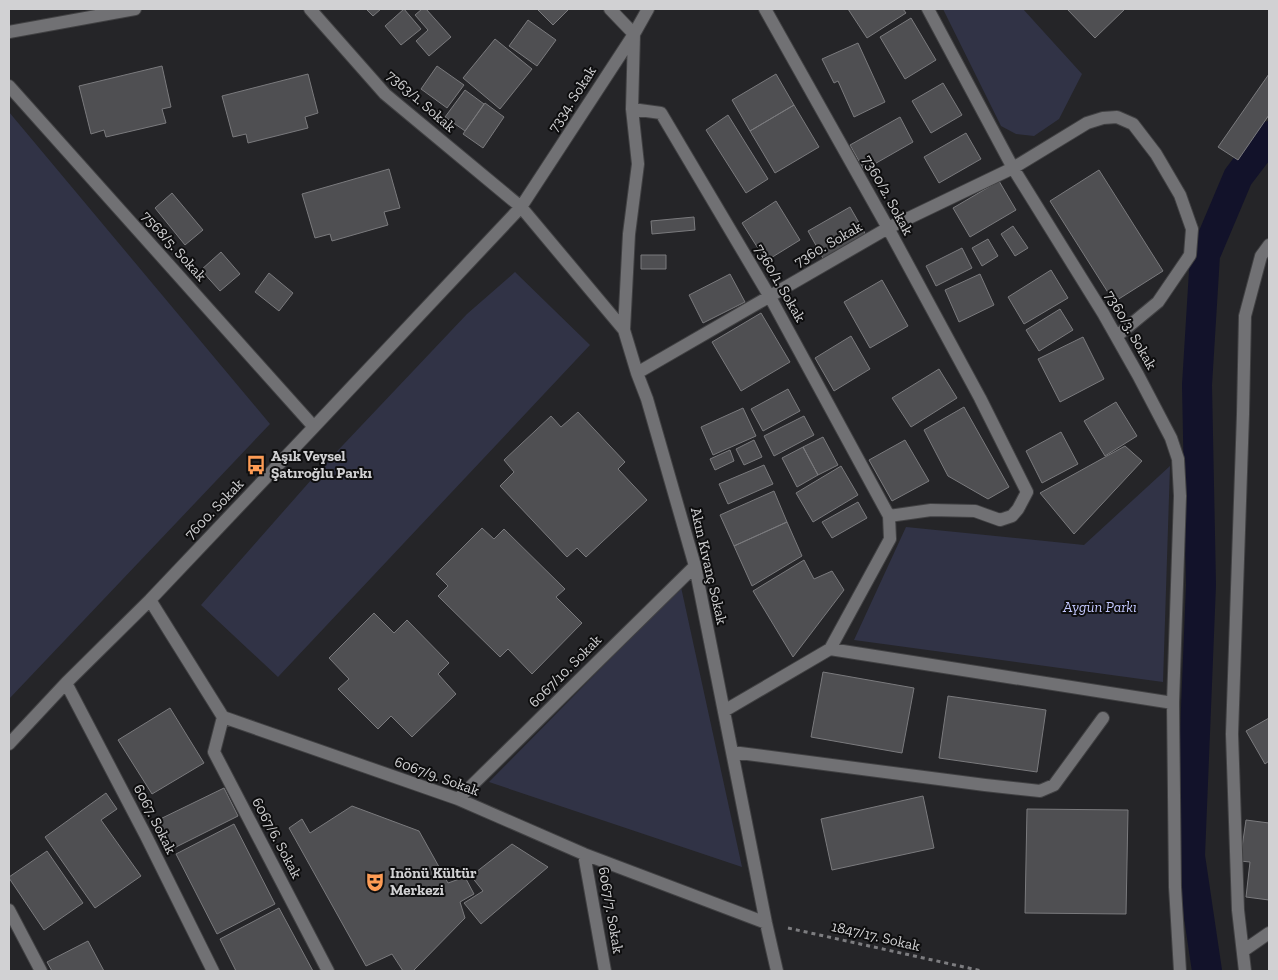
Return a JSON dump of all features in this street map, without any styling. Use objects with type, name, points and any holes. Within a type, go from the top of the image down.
[{"type":"street","points":[[9,32],[135,9]]},
{"type":"street","name":"7363/1. Sokak","points":[[310,9],[385,94],[521,207]]},
{"type":"street","points":[[610,9],[634,34],[632,109],[638,164],[629,234],[624,330]]},
{"type":"street","name":"7334. Sokak","points":[[521,207],[634,34],[648,9]]},
{"type":"street","name":"7360/2. Sokak","points":[[765,9],[888,228],[980,398],[1027,492],[1012,516],[1000,520],[975,511],[931,510],[889,516]]},
{"type":"street","name":"7360/3. Sokak","points":[[928,9],[1014,168],[1103,313],[1138,375],[1171,438],[1178,459],[1180,496],[1172,703],[1175,887],[1180,971]]},
{"type":"street","name":"7568/5. Sokak","points":[[9,86],[314,427]]},
{"type":"street","name":"7360/1. Sokak","points":[[632,109],[661,113],[770,296],[889,516]]},
{"type":"street","name":"7360. Sokak","points":[[637,373],[888,228],[1014,168],[1087,123],[1103,118],[1117,117],[1133,124],[1156,154],[1180,195],[1192,229],[1190,255],[1158,302],[1116,336]]},
{"type":"street","name":"Akın Kıvanç Sokak","points":[[521,207],[624,330],[647,398],[695,566],[777,971]]},
{"type":"street","name":"7600. Sokak","points":[[9,744],[66,683],[150,600],[521,207]]},
{"type":"street","points":[[1245,971],[1238,910],[1232,734],[1245,316],[1261,256],[1269,245]]},
{"type":"street","points":[[724,711],[830,649],[890,539],[889,516]]},
{"type":"street","name":"6067/10. Sokak","points":[[458,799],[695,566]]},
{"type":"street","points":[[150,600],[222,717]]},
{"type":"street","points":[[830,649],[1172,703]]},
{"type":"street","name":"6067. Sokak","points":[[66,683],[146,836],[213,971]]},
{"type":"street","name":"6067/9. Sokak","points":[[222,717],[458,799],[584,854],[766,923]]},
{"type":"street","name":"6067/6. Sokak","points":[[222,717],[214,752],[328,971]]},
{"type":"street","points":[[732,752],[1040,791],[1054,785],[1103,718]]},
{"type":"street","name":"6067/7. Sokak","points":[[584,854],[605,971]]},
{"type":"street","points":[[9,910],[41,971]]},
{"type":"street","points":[[1243,950],[1269,933]]},
{"type":"path","name":"1847/17. Sokak","points":[[766,923],[982,971]]},
{"type":"green space","points":[[943,9],[1023,9],[1082,74],[1059,119],[1034,136],[1016,134],[1001,126]]},
{"type":"green space","points":[[9,112],[270,424],[9,699]]},
{"type":"green space","points":[[515,272],[590,345],[278,677],[201,605],[326,463],[467,314]]},
{"type":"green space","name":"Aygün Parkı","points":[[1170,466],[1163,682],[854,640],[906,527],[1084,545]]},
{"type":"green space","points":[[681,587],[742,867],[489,782]]},
{"type":"building","points":[[366,9],[381,9],[373,16]]},
{"type":"building","points":[[404,9],[421,29],[401,45],[385,26]]},
{"type":"building","points":[[422,9],[426,9],[451,37],[429,56],[416,41],[428,30],[415,15]]},
{"type":"building","points":[[537,9],[569,9],[553,25]]},
{"type":"building","points":[[848,9],[903,9],[906,13],[867,38]]},
{"type":"building","points":[[1067,9],[1125,9],[1095,38]]},
{"type":"building","points":[[911,18],[936,60],[905,79],[880,37]]},
{"type":"building","points":[[528,20],[556,40],[537,66],[509,46]]},
{"type":"building","points":[[495,39],[532,69],[500,109],[463,78]]},
{"type":"building","points":[[858,43],[885,102],[854,117],[838,81],[834,83],[822,59]]},
{"type":"building","points":[[162,66],[171,107],[162,109],[166,123],[106,137],[104,130],[91,134],[79,86]]},
{"type":"building","points":[[437,66],[464,85],[447,108],[421,89]]},
{"type":"building","points":[[308,74],[318,113],[305,117],[308,128],[248,143],[246,134],[233,137],[222,96]]},
{"type":"building","points":[[776,74],[794,105],[750,131],[732,100]]},
{"type":"building","points":[[1269,74],[1269,115],[1238,160],[1218,147]]},
{"type":"building","points":[[943,83],[962,115],[931,133],[912,101]]},
{"type":"building","points":[[465,90],[484,104],[465,131],[445,117]]},
{"type":"building","points":[[485,103],[504,117],[483,148],[463,134]]},
{"type":"building","points":[[794,105],[819,147],[775,173],[750,131]]},
{"type":"building","points":[[728,115],[768,179],[746,193],[706,130]]},
{"type":"building","points":[[900,117],[913,142],[864,170],[850,145]]},
{"type":"building","points":[[966,133],[981,159],[939,183],[924,157]]},
{"type":"building","points":[[389,169],[400,208],[384,212],[388,225],[332,241],[330,234],[315,238],[302,194]]},
{"type":"building","points":[[1099,170],[1163,271],[1114,302],[1050,201]]},
{"type":"building","points":[[999,181],[1016,210],[970,237],[953,208]]},
{"type":"building","points":[[172,193],[203,230],[185,245],[155,208]]},
{"type":"building","points":[[776,201],[800,240],[766,261],[742,223]]},
{"type":"building","points":[[850,207],[866,235],[824,260],[808,231]]},
{"type":"building","points":[[694,217],[695,230],[652,234],[651,221]]},
{"type":"building","points":[[1013,226],[1028,248],[1015,256],[1001,234]]},
{"type":"building","points":[[988,239],[998,256],[982,266],[972,248]]},
{"type":"building","points":[[962,248],[972,268],[936,286],[926,266]]},
{"type":"building","points":[[221,252],[240,274],[220,291],[201,270]]},
{"type":"building","points":[[641,255],[666,255],[666,269],[641,269]]},
{"type":"building","points":[[1051,270],[1068,298],[1024,324],[1008,297]]},
{"type":"building","points":[[269,273],[293,293],[279,311],[255,292]]},
{"type":"building","points":[[730,274],[745,302],[703,323],[689,295]]},
{"type":"building","points":[[980,274],[994,305],[959,322],[945,290]]},
{"type":"building","points":[[882,280],[908,326],[870,348],[844,302]]},
{"type":"building","points":[[1060,309],[1073,330],[1039,351],[1026,330]]},
{"type":"building","points":[[761,313],[790,362],[741,391],[712,342]]},
{"type":"building","points":[[851,336],[870,369],[834,391],[815,358]]},
{"type":"building","points":[[1083,337],[1104,379],[1060,402],[1038,359]]},
{"type":"building","points":[[939,369],[957,398],[911,427],[892,398]]},
{"type":"building","points":[[788,389],[800,411],[763,431],[751,409]]},
{"type":"building","points":[[1116,402],[1137,436],[1105,456],[1084,421]]},
{"type":"building","points":[[964,407],[1009,487],[988,499],[948,476],[924,430]]},
{"type":"building","points":[[743,408],[756,436],[713,455],[701,427]]},
{"type":"building","points":[[578,412],[625,462],[618,469],[647,500],[586,557],[577,548],[567,557],[500,486],[514,472],[504,460],[551,416],[561,427]]},
{"type":"building","points":[[804,416],[814,435],[774,456],[764,436]]},
{"type":"building","points":[[1061,432],[1078,464],[1042,483],[1026,451]]},
{"type":"building","points":[[823,437],[838,465],[818,475],[803,447]]},
{"type":"building","points":[[754,440],[762,457],[744,465],[736,449]]},
{"type":"building","points":[[905,440],[929,481],[892,501],[869,460]]},
{"type":"building","points":[[1125,446],[1142,461],[1074,534],[1040,493]]},
{"type":"building","points":[[803,447],[818,475],[797,487],[782,458]]},
{"type":"building","points":[[730,450],[734,461],[715,470],[710,459]]},
{"type":"building","points":[[764,465],[773,484],[728,504],[719,484]]},
{"type":"building","points":[[841,466],[858,495],[813,522],[796,493]]},
{"type":"building","points":[[774,491],[787,522],[734,546],[720,515]]},
{"type":"building","points":[[858,502],[867,518],[832,538],[822,522]]},
{"type":"building","points":[[787,522],[802,556],[752,586],[734,546]]},
{"type":"building","points":[[482,528],[494,539],[504,529],[565,589],[556,597],[582,623],[532,674],[508,649],[500,657],[438,596],[448,586],[436,574]]},
{"type":"building","points":[[804,560],[814,579],[832,571],[844,590],[793,657],[753,591]]},
{"type":"building","points":[[374,613],[394,633],[407,620],[449,663],[438,674],[456,694],[412,737],[391,716],[378,729],[338,689],[349,679],[329,658]]},
{"type":"building","points":[[823,672],[914,688],[902,753],[811,737]]},
{"type":"building","points":[[948,696],[1046,710],[1037,772],[939,758]]},
{"type":"building","points":[[170,708],[204,763],[152,794],[118,740]]},
{"type":"building","points":[[1269,718],[1269,761],[1265,764],[1246,731]]},
{"type":"building","points":[[224,788],[238,816],[168,851],[154,822]]},
{"type":"building","points":[[106,793],[117,809],[101,820],[141,876],[95,908],[45,837]]},
{"type":"building","points":[[923,796],[934,848],[832,870],[821,819]]},
{"type":"building","points":[[352,806],[419,831],[448,883],[465,877],[474,894],[460,902],[465,918],[413,971],[403,971],[392,954],[366,966],[289,828],[302,819],[310,833]]},
{"type":"building","points":[[1027,809],[1128,810],[1126,914],[1025,913]]},
{"type":"building","points":[[1246,820],[1269,823],[1269,900],[1246,897],[1250,862],[1240,861]]},
{"type":"building","points":[[234,824],[275,904],[217,934],[176,854]]},
{"type":"building","points":[[512,844],[548,867],[481,924],[464,903],[483,891],[471,876]]},
{"type":"building","points":[[47,851],[83,903],[44,930],[9,877]]},
{"type":"building","points":[[279,908],[313,971],[236,971],[220,939]]},
{"type":"building","points":[[88,941],[104,971],[52,971],[47,962]]},
{"type":"waterway","points":[[1207,971],[1190,856],[1201,585],[1197,385],[1205,255],[1238,177],[1269,136]]},
{"type":"place","name":"Aşık Veysel Şatıroğlu Parkı","points":[[256,465]]},
{"type":"place","name":"Inönü Kültür Merkezi","points":[[375,882]]}]
